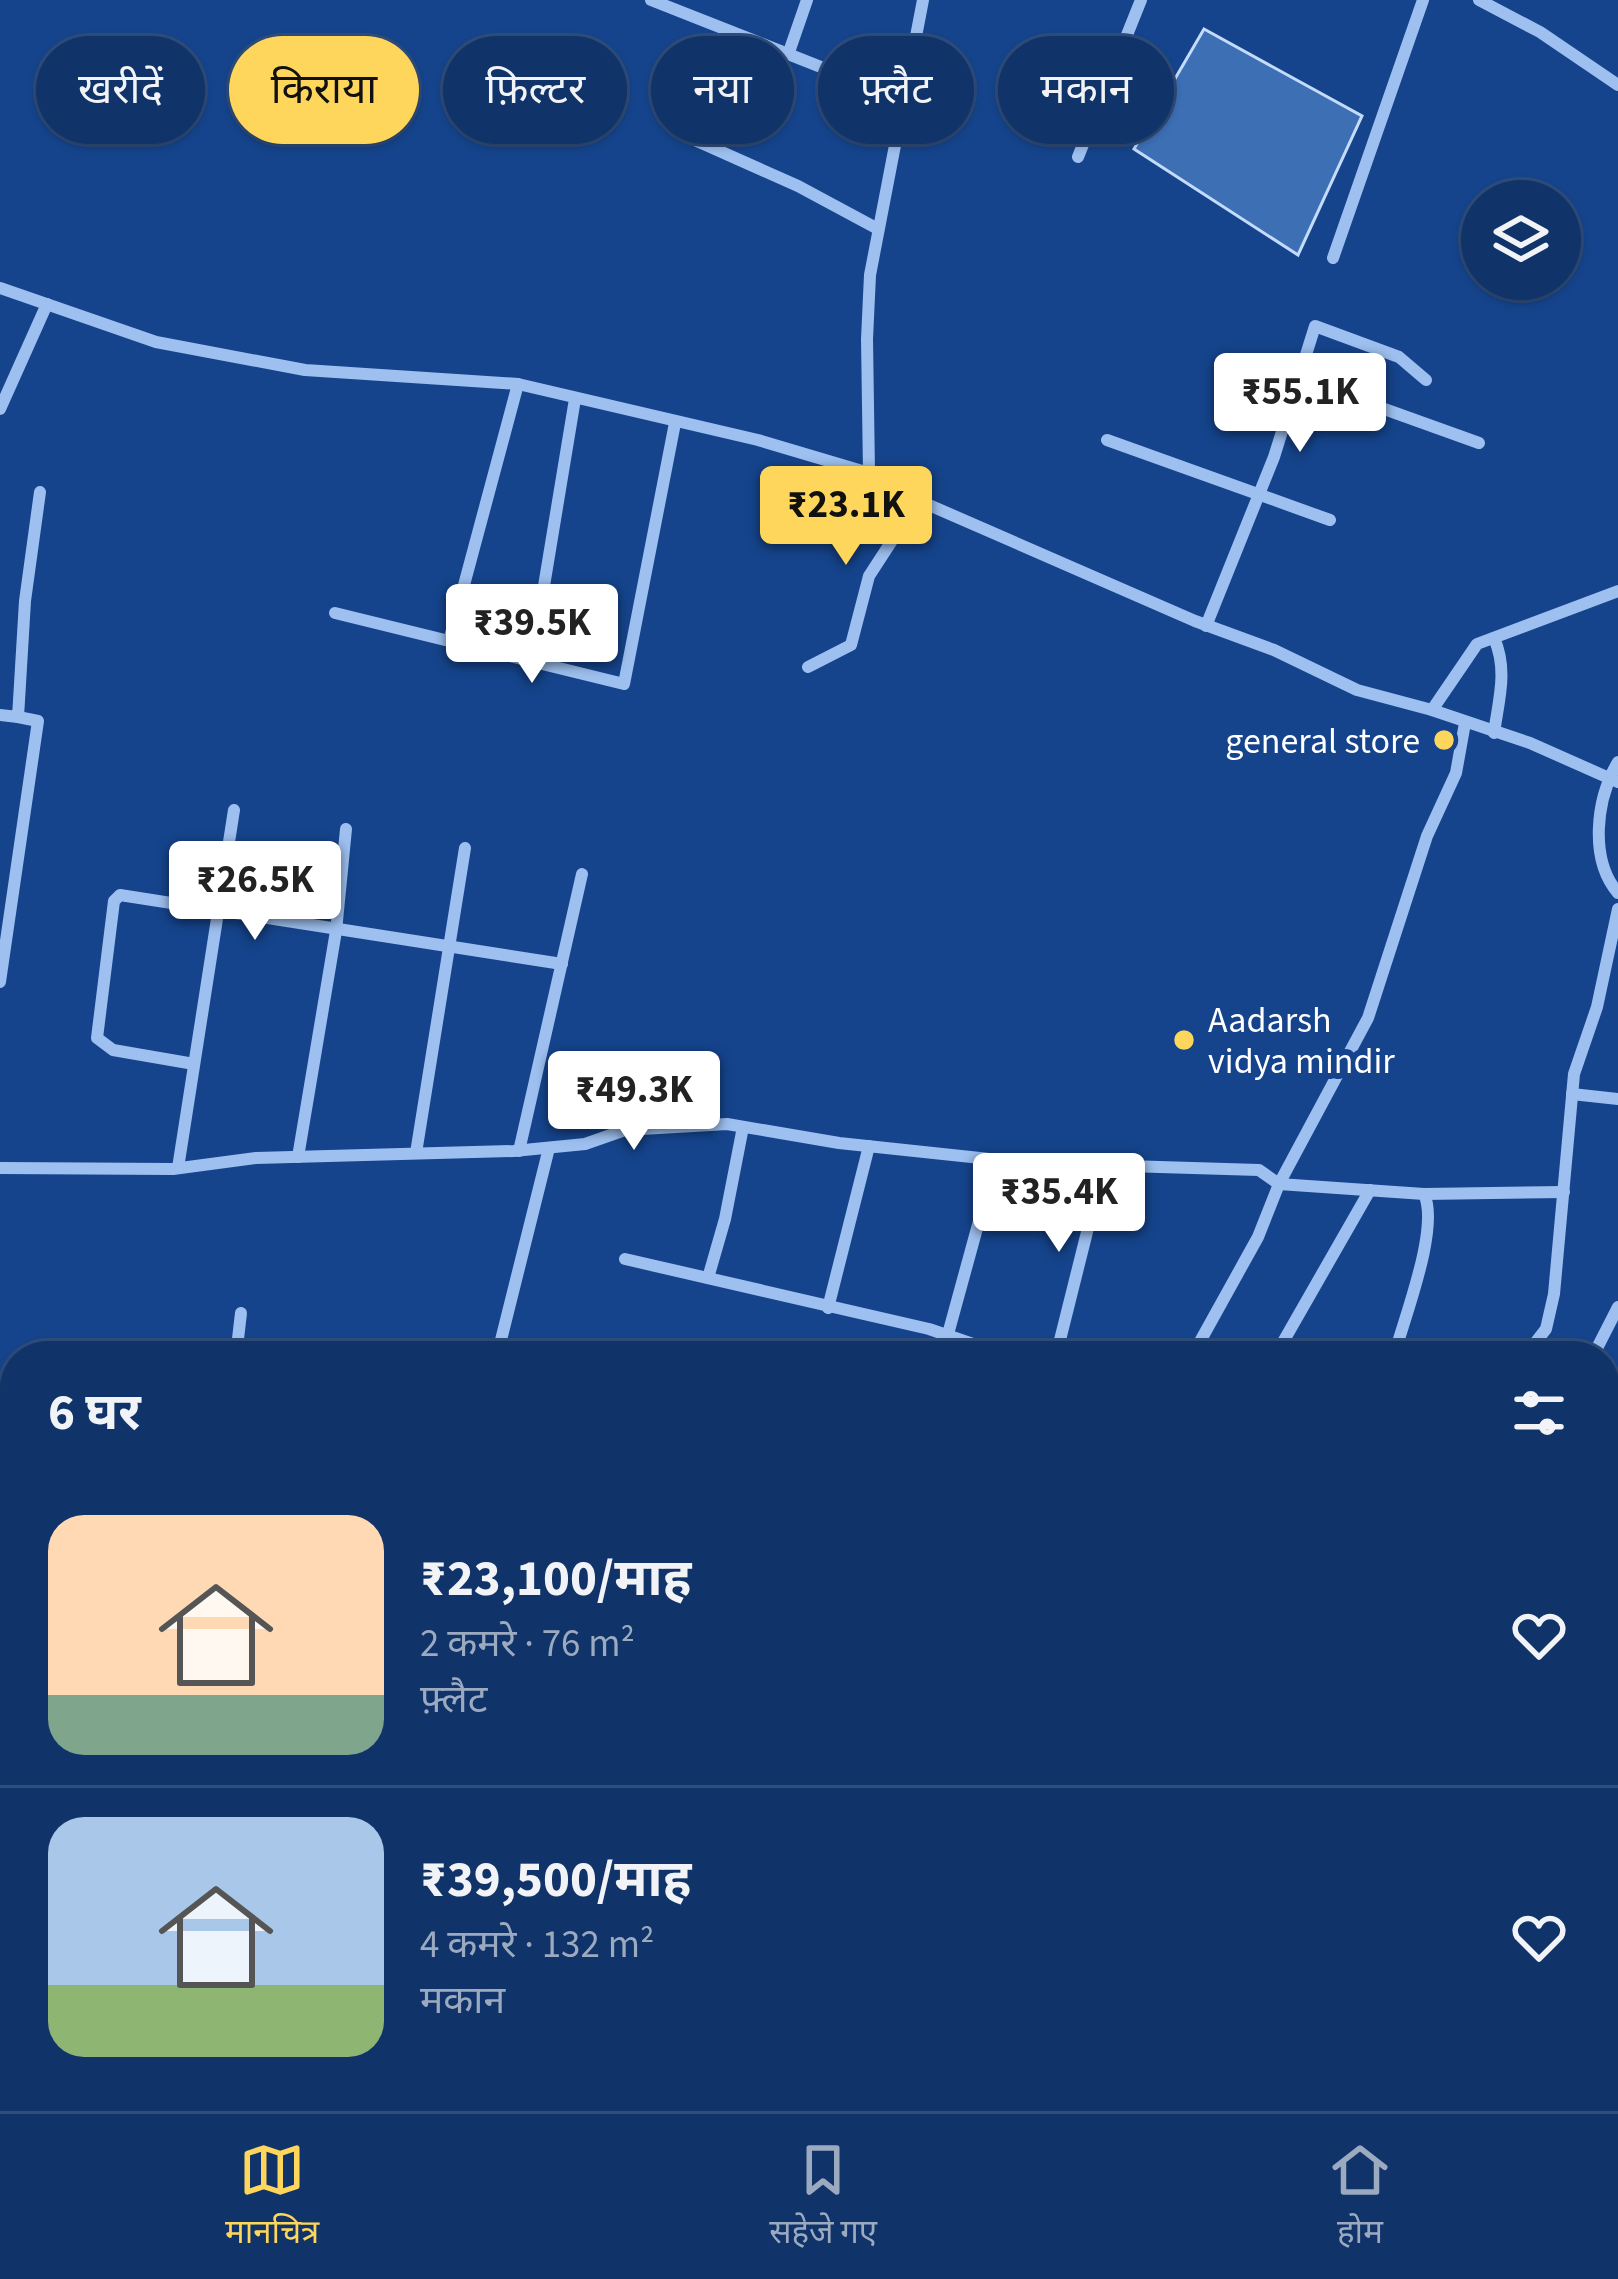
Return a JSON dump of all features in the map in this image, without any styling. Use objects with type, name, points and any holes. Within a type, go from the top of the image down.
[{"type":"street","points":[[652,0],[747,36]]},
{"type":"street","points":[[794,38],[807,0]]},
{"type":"street","points":[[915,36],[923,0]]},
{"type":"street","points":[[1078,157],[1141,0]]},
{"type":"street","points":[[1333,258],[1423,0]]},
{"type":"street","points":[[1479,0],[1540,32],[1618,85]]},
{"type":"street","points":[[706,144],[878,229]]},
{"type":"street","points":[[869,472],[866,339],[870,274],[894,144]]},
{"type":"street","points":[[0,288],[156,342],[305,370],[518,384],[758,440],[869,472],[890,488],[1358,690],[1530,743],[1613,780]]},
{"type":"street","points":[[0,409],[47,304]]},
{"type":"street","points":[[1206,626],[1260,493],[1315,326],[1399,357],[1426,380]]},
{"type":"street","points":[[1298,379],[1479,443]]},
{"type":"street","points":[[449,640],[518,384]]},
{"type":"street","points":[[543,592],[575,399]]},
{"type":"street","points":[[335,613],[625,684],[675,423]]},
{"type":"street","points":[[1107,440],[1330,520]]},
{"type":"street","points":[[18,718],[25,601],[40,492]]},
{"type":"street","points":[[808,667],[851,645],[868,576],[919,499]]},
{"type":"street","points":[[1432,710],[1477,644],[1618,591]]},
{"type":"street","points":[[1494,638],[1504,673],[1494,733]]},
{"type":"street","points":[[0,716],[38,721],[0,982]]},
{"type":"street","points":[[1200,1341],[1367,1018],[1420,856],[1456,773],[1465,723]]},
{"type":"street","points":[[1618,762],[1597,851],[1606,879],[1618,893]]},
{"type":"street","points":[[178,1168],[234,810]]},
{"type":"street","points":[[298,1157],[336,931],[346,829]]},
{"type":"street","points":[[416,1153],[465,848]]},
{"type":"street","points":[[519,1150],[582,874]]},
{"type":"street","points":[[194,1064],[113,1049],[97,1038],[113,907],[116,898],[125,894],[218,913],[562,964]]},
{"type":"street","points":[[1538,1341],[1546,1329],[1554,1294],[1572,1094],[1583,1042],[1605,978],[1618,909]]},
{"type":"street","points":[[1572,1094],[1618,1100]]},
{"type":"street","points":[[0,1168],[178,1168],[256,1158],[519,1150],[585,1144],[649,1127],[743,1127],[996,1159],[1259,1170],[1279,1184],[1424,1194],[1564,1192]]},
{"type":"street","points":[[708,1278],[743,1127]]},
{"type":"street","points":[[828,1308],[869,1146]]},
{"type":"street","points":[[501,1341],[550,1148]]},
{"type":"street","points":[[946,1341],[996,1159]]},
{"type":"street","points":[[1060,1341],[1104,1164]]},
{"type":"street","points":[[1284,1341],[1370,1190]]},
{"type":"street","points":[[1398,1341],[1424,1247],[1430,1207],[1424,1194]]},
{"type":"street","points":[[625,1259],[963,1341]]},
{"type":"street","points":[[1601,1341],[1618,1307]]},
{"type":"street","points":[[238,1341],[241,1312]]},
{"type":"building","points":[[1204,29],[1362,116],[1298,255],[1134,149],[1137,144],[1174,144],[1174,80]]},
{"type":"place","name":"general store","points":[[1444,740]]},
{"type":"place","name":"Aadarsh vidya mindir","points":[[1184,1040]]}]
